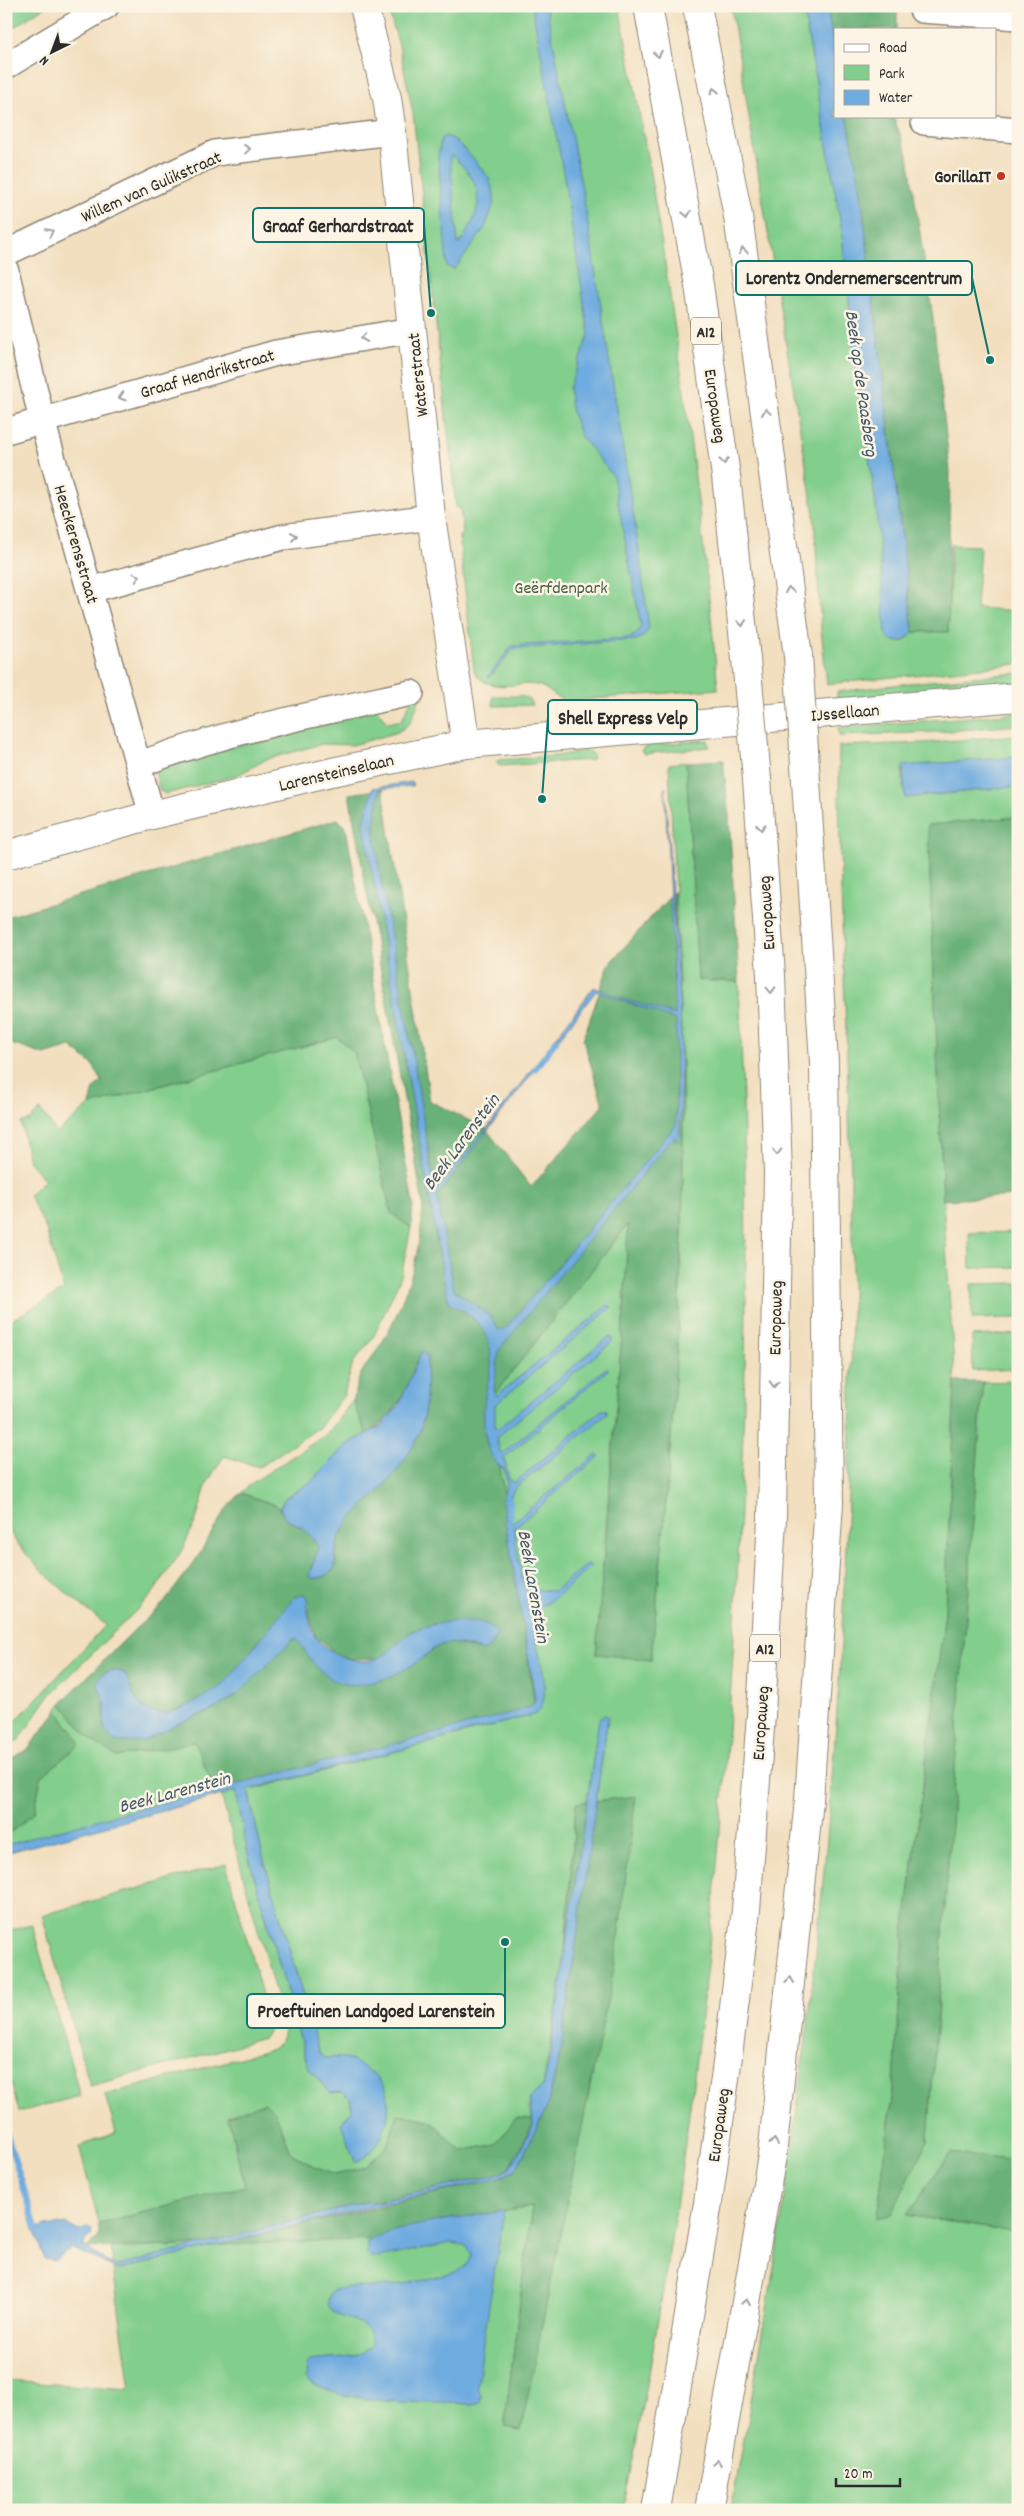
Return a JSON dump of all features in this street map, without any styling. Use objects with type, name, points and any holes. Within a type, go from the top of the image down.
[{"type":"main road","name":"Waterstraat","points":[[364,6],[387,98],[392,132],[431,517],[466,744]]},
{"type":"main road","name":"Europaweg","points":[[648,6],[699,285],[726,476],[757,779],[771,975],[778,1173],[772,1519],[761,1715],[746,1910],[706,2213],[656,2510]]},
{"type":"main road","points":[[697,6],[738,216],[798,656],[824,1062],[830,1503],[809,1800],[772,2156],[708,2510]]},
{"type":"main road","name":"IJssellaan","points":[[672,727],[1018,697]]},
{"type":"main road","name":"Larensteinselaan","points":[[6,856],[152,815],[341,770],[466,744],[672,727]]},
{"type":"street","points":[[6,66],[106,6]]},
{"type":"street","points":[[922,10],[1018,18]]},
{"type":"street","points":[[924,122],[1018,130]]},
{"type":"street","name":"Willem van Gulikstraat","points":[[6,253],[215,153],[392,132]]},
{"type":"street","name":"Heeckerensstraat","points":[[6,271],[42,420],[152,815]]},
{"type":"street","name":"Graaf Hendrikstraat","points":[[6,431],[276,353],[412,330]]},
{"type":"street","points":[[90,590],[284,537],[431,517]]},
{"type":"street","points":[[138,765],[179,749],[281,721],[411,693]]},
{"type":"green space","points":[[6,6],[46,6],[10,30],[6,25]]},
{"type":"green space","name":"Geërfdenpark","points":[[387,6],[619,6],[651,176],[678,346],[700,517],[718,689],[567,701],[540,686],[527,684],[502,686],[487,683],[474,671],[459,537],[463,532],[460,507],[456,508],[413,113],[399,45]]},
{"type":"green space","points":[[731,6],[803,6],[841,225],[855,358],[876,505],[891,641],[905,641],[913,632],[948,632],[951,545],[980,546],[976,608],[1018,611],[1018,664],[827,684],[821,629],[814,515]]},
{"type":"green space","points":[[827,6],[897,6],[897,28],[834,28],[834,51]]},
{"type":"green space","points":[[847,118],[894,118],[908,155],[933,318],[950,471],[948,632],[913,632],[860,185]]},
{"type":"green space","points":[[1018,673],[1018,684],[837,700],[837,692]]},
{"type":"green space","points":[[419,684],[425,686],[410,723],[398,732],[353,745],[322,744],[267,759],[238,775],[166,794],[160,791],[154,767],[377,709],[387,723],[402,720]]},
{"type":"green space","points":[[493,696],[521,696],[529,699],[532,705],[493,706]]},
{"type":"green space","points":[[1018,713],[1018,725],[937,732],[839,736],[838,728]]},
{"type":"green space","points":[[1018,735],[1018,757],[908,766],[902,769],[905,798],[1018,786],[1018,817],[928,825],[943,1200],[955,1382],[945,1613],[904,1934],[894,2083],[877,2218],[928,2140],[983,1382],[1018,1381],[1018,2161],[950,2153],[907,2215],[1018,2233],[1018,2510],[731,2510],[776,2253],[803,2060],[816,1953],[826,1845],[842,1630],[850,1414],[852,1236],[839,816],[839,746],[923,743]]},
{"type":"green space","points":[[708,740],[709,747],[644,754],[641,750],[650,745]]},
{"type":"green space","points":[[588,750],[594,756],[591,760],[500,766],[496,763],[498,760],[557,756]]},
{"type":"green space","points":[[723,760],[729,817],[739,982],[698,980],[686,762]]},
{"type":"green space","points":[[686,762],[698,980],[739,982],[746,1252],[743,1445],[733,1660],[724,1782],[700,2026],[667,2269],[623,2510],[6,2510],[6,2381],[130,2389],[113,2268],[119,2270],[219,2245],[373,2239],[440,2221],[532,2207],[504,2427],[521,2430],[636,1797],[596,1801],[608,1717],[599,1719],[587,1802],[576,1803],[563,1975],[543,2086],[530,2098],[529,2110],[534,2119],[516,2118],[496,2144],[462,2151],[430,2120],[398,2114],[388,2146],[365,2167],[335,2175],[314,2167],[291,2153],[282,2128],[228,2118],[245,2186],[99,2224],[79,2146],[116,2133],[105,2095],[272,2049],[282,2039],[284,2027],[282,2017],[221,1795],[236,1791],[248,1854],[309,2069],[330,2093],[343,2092],[350,2099],[352,2110],[343,2119],[387,2121],[387,2098],[334,2058],[325,2058],[319,2053],[262,1853],[248,1790],[536,1714],[491,1406],[494,1395],[629,1223],[624,1311],[596,1654],[651,1660],[674,1390],[683,1188],[681,1031],[669,764]]},
{"type":"green space","points":[[383,789],[430,1101],[486,1129],[531,1187],[603,1105],[583,1039],[609,964],[674,892],[683,1120],[681,1255],[669,1458],[651,1660],[596,1654],[624,1311],[628,1224],[494,1395],[491,1406],[536,1714],[255,1789],[245,1785],[215,1797],[211,1780],[194,1742],[117,1757],[89,1738],[61,1703],[133,1631],[164,1603],[195,1561],[226,1509],[241,1493],[280,1507],[285,1517],[302,1528],[318,1545],[316,1559],[310,1569],[315,1579],[326,1576],[335,1568],[338,1542],[342,1532],[354,1515],[397,1471],[411,1450],[421,1427],[425,1407],[426,1386],[427,1356],[424,1353],[394,1409],[377,1427],[366,1434],[354,1402],[358,1380],[392,1325],[406,1292],[416,1258],[423,1204],[349,794]],"holes":[[[295,1597],[309,1601],[307,1606],[315,1635],[337,1655],[353,1659],[378,1658],[393,1650],[412,1631],[432,1624],[479,1622],[493,1643],[482,1651],[452,1643],[440,1645],[417,1662],[386,1679],[362,1684],[303,1648],[297,1638],[292,1640],[238,1694],[217,1708],[177,1724],[144,1741],[104,1728],[105,1672],[118,1671],[125,1673],[131,1690],[140,1705],[149,1712],[157,1714],[177,1710],[200,1700],[225,1683],[262,1642]]]},
{"type":"green space","points":[[1018,817],[1018,1196],[943,1200],[928,825]]},
{"type":"green space","points":[[338,819],[346,828],[413,1204],[411,1228],[391,1213],[354,1052],[337,1037],[90,1105],[94,1088],[102,1081],[92,1064],[71,1047],[44,1055],[6,1042],[6,917]]},
{"type":"green space","points":[[337,1037],[354,1052],[391,1213],[411,1228],[401,1276],[374,1336],[353,1363],[344,1395],[320,1427],[259,1467],[224,1456],[207,1483],[196,1520],[181,1552],[151,1596],[49,1696],[18,1741],[6,1748],[6,1728],[9,1728],[106,1625],[34,1563],[11,1534],[6,1522],[5,1460],[15,1418],[6,1397],[6,1323],[64,1290],[46,1229],[29,1195],[45,1180],[29,1162],[21,1123],[30,1120],[40,1110],[57,1133],[90,1105]]},
{"type":"green space","points":[[1018,1232],[1018,1267],[970,1268],[969,1233]]},
{"type":"green space","points":[[1018,1283],[1018,1318],[972,1319],[971,1284]]},
{"type":"green space","points":[[1018,1334],[1018,1369],[973,1371],[972,1336]]},
{"type":"green space","points":[[955,1382],[983,1382],[928,2140],[891,2215],[877,2218],[894,2083],[904,1934],[945,1613]]},
{"type":"green space","points":[[353,1400],[366,1434],[346,1445],[311,1482],[286,1497],[280,1507],[241,1493],[252,1483],[327,1434]]},
{"type":"green space","points":[[61,1703],[89,1738],[117,1757],[194,1742],[211,1780],[215,1797],[6,1850],[6,1836],[34,1813],[41,1777],[79,1745],[78,1739],[57,1711]]},
{"type":"green space","points":[[57,1711],[78,1739],[79,1745],[41,1777],[34,1813],[6,1836],[6,1762],[27,1750]]},
{"type":"green space","points":[[636,1796],[615,1963],[521,2430],[504,2427],[532,2207],[440,2221],[373,2239],[219,2245],[500,2178],[518,2166],[547,2107],[561,2050],[596,1801]]},
{"type":"green space","points":[[587,1802],[565,1958],[576,1803]]},
{"type":"green space","points":[[226,1864],[270,2023],[267,2034],[264,2038],[90,2086],[42,1915]]},
{"type":"green space","points":[[32,1925],[80,2096],[19,2112],[6,2064],[6,1931]]},
{"type":"green space","points":[[265,2102],[275,2112],[291,2153],[314,2167],[335,2175],[365,2167],[387,2146],[398,2114],[430,2120],[462,2151],[496,2144],[516,2118],[534,2119],[534,2122],[510,2168],[497,2175],[375,2202],[366,2202],[203,2245],[87,2248],[99,2237],[99,2224],[245,2186],[228,2117]]},
{"type":"green space","points":[[950,2153],[1018,2161],[1018,2233],[907,2215]]},
{"type":"green space","points":[[203,2245],[119,2266],[113,2265],[111,2249]]},
{"type":"water","points":[[532,6],[546,6],[584,199],[638,543],[649,628],[644,636],[636,640],[513,649],[489,678],[488,676],[512,646],[627,638],[635,635],[641,627],[613,476],[580,435],[571,409],[569,388],[589,334],[563,171]]},
{"type":"water","name":"Beek op de Paasberg","points":[[803,6],[827,6],[834,51],[834,118],[847,118],[860,185],[913,632],[904,641],[891,641],[886,635],[876,505],[855,358],[841,225]]},
{"type":"water","points":[[446,136],[455,140],[472,157],[489,178],[494,194],[494,203],[485,228],[455,269],[447,267],[438,157],[441,138]],"holes":[[[451,155],[460,163],[472,179],[478,197],[474,217],[458,244]]]},
{"type":"water","points":[[1018,757],[1018,786],[905,798],[903,766]]},
{"type":"water","points":[[412,782],[413,786],[380,789],[374,824],[380,874],[412,1049],[435,1192],[488,1127],[594,987],[620,998],[675,1015],[665,787],[681,1029],[680,1136],[675,1141],[675,1136],[668,1143],[499,1350],[494,1389],[496,1396],[608,1305],[612,1307],[495,1405],[495,1426],[497,1429],[609,1337],[612,1338],[612,1342],[496,1438],[500,1452],[503,1453],[606,1368],[609,1369],[504,1458],[509,1480],[514,1483],[602,1410],[607,1410],[607,1414],[515,1488],[510,1500],[509,1515],[512,1523],[596,1455],[600,1456],[514,1528],[522,1578],[529,1595],[538,1590],[554,1591],[588,1564],[591,1566],[563,1592],[546,1604],[531,1608],[545,1692],[542,1704],[536,1714],[248,1790],[262,1853],[319,2053],[325,2058],[352,2060],[378,2079],[387,2094],[388,2117],[380,2140],[365,2157],[355,2162],[341,2123],[352,2110],[350,2099],[343,2092],[330,2093],[309,2069],[248,1854],[236,1791],[6,1853],[6,1845],[136,1809],[463,1726],[528,1708],[534,1704],[535,1697],[502,1501],[507,1483],[504,1469],[497,1464],[488,1447],[484,1426],[485,1396],[491,1367],[490,1349],[486,1335],[475,1320],[450,1304],[445,1287],[365,832],[364,821],[373,788]],"holes":[[[596,991],[676,1020],[676,1125],[505,1329],[499,1331],[491,1317],[454,1290],[437,1196]]]},
{"type":"water","points":[[421,1352],[427,1356],[426,1396],[421,1427],[415,1443],[392,1477],[354,1515],[342,1532],[338,1542],[335,1568],[320,1578],[309,1577],[318,1545],[303,1528],[284,1517],[280,1507],[286,1497],[311,1482],[346,1445],[381,1426],[399,1405]]},
{"type":"water","points":[[307,1596],[309,1601],[307,1606],[315,1636],[335,1653],[353,1660],[371,1660],[380,1657],[413,1631],[439,1623],[481,1622],[488,1625],[497,1634],[489,1648],[482,1651],[451,1643],[441,1645],[434,1648],[416,1663],[395,1674],[383,1679],[359,1684],[347,1684],[325,1675],[313,1663],[296,1638],[238,1694],[217,1708],[177,1724],[144,1741],[114,1742],[104,1728],[106,1706],[97,1683],[102,1675],[112,1671],[125,1673],[134,1696],[141,1706],[150,1712],[167,1714],[190,1705],[223,1685],[295,1597]]},
{"type":"water","points":[[605,1715],[608,1717],[561,2050],[547,2107],[518,2166],[513,2171],[500,2178],[375,2206],[119,2270],[71,2248],[54,2261],[44,2259],[36,2235],[39,2228],[45,2225],[53,2227],[66,2224],[79,2231],[88,2227],[92,2229],[91,2235],[83,2245],[105,2261],[119,2266],[366,2202],[375,2202],[497,2175],[510,2168],[533,2126],[530,2098],[543,2086],[550,2055],[599,1719]]},
{"type":"water","points":[[504,2211],[482,2350],[478,2386],[481,2396],[480,2402],[473,2404],[410,2402],[360,2398],[338,2394],[319,2387],[306,2378],[307,2365],[311,2361],[352,2356],[359,2354],[372,2345],[371,2337],[364,2326],[333,2312],[328,2300],[332,2291],[347,2287],[394,2285],[446,2275],[464,2267],[472,2254],[465,2245],[450,2243],[379,2258],[371,2257],[367,2253],[367,2242],[379,2236],[413,2226]]},
{"type":"waterway","name":"Beek Larenstein","points":[[535,1069],[556,1041]]},
{"type":"waterway","name":"Beek Larenstein","points":[[509,1524],[510,1501]]},
{"type":"waterway","points":[[6,2132],[37,2231],[44,2233]]},
{"type":"place","name":"GorillaIT","points":[[1001,176]]},
{"type":"place","name":"Graaf Gerhardstraat","points":[[431,313]]},
{"type":"place","name":"Lorentz Ondernemerscentrum","points":[[990,360]]},
{"type":"place","name":"Shell Express Velp","points":[[542,799]]},
{"type":"place","name":"Proeftuinen Landgoed Larenstein","points":[[505,1942]]}]
